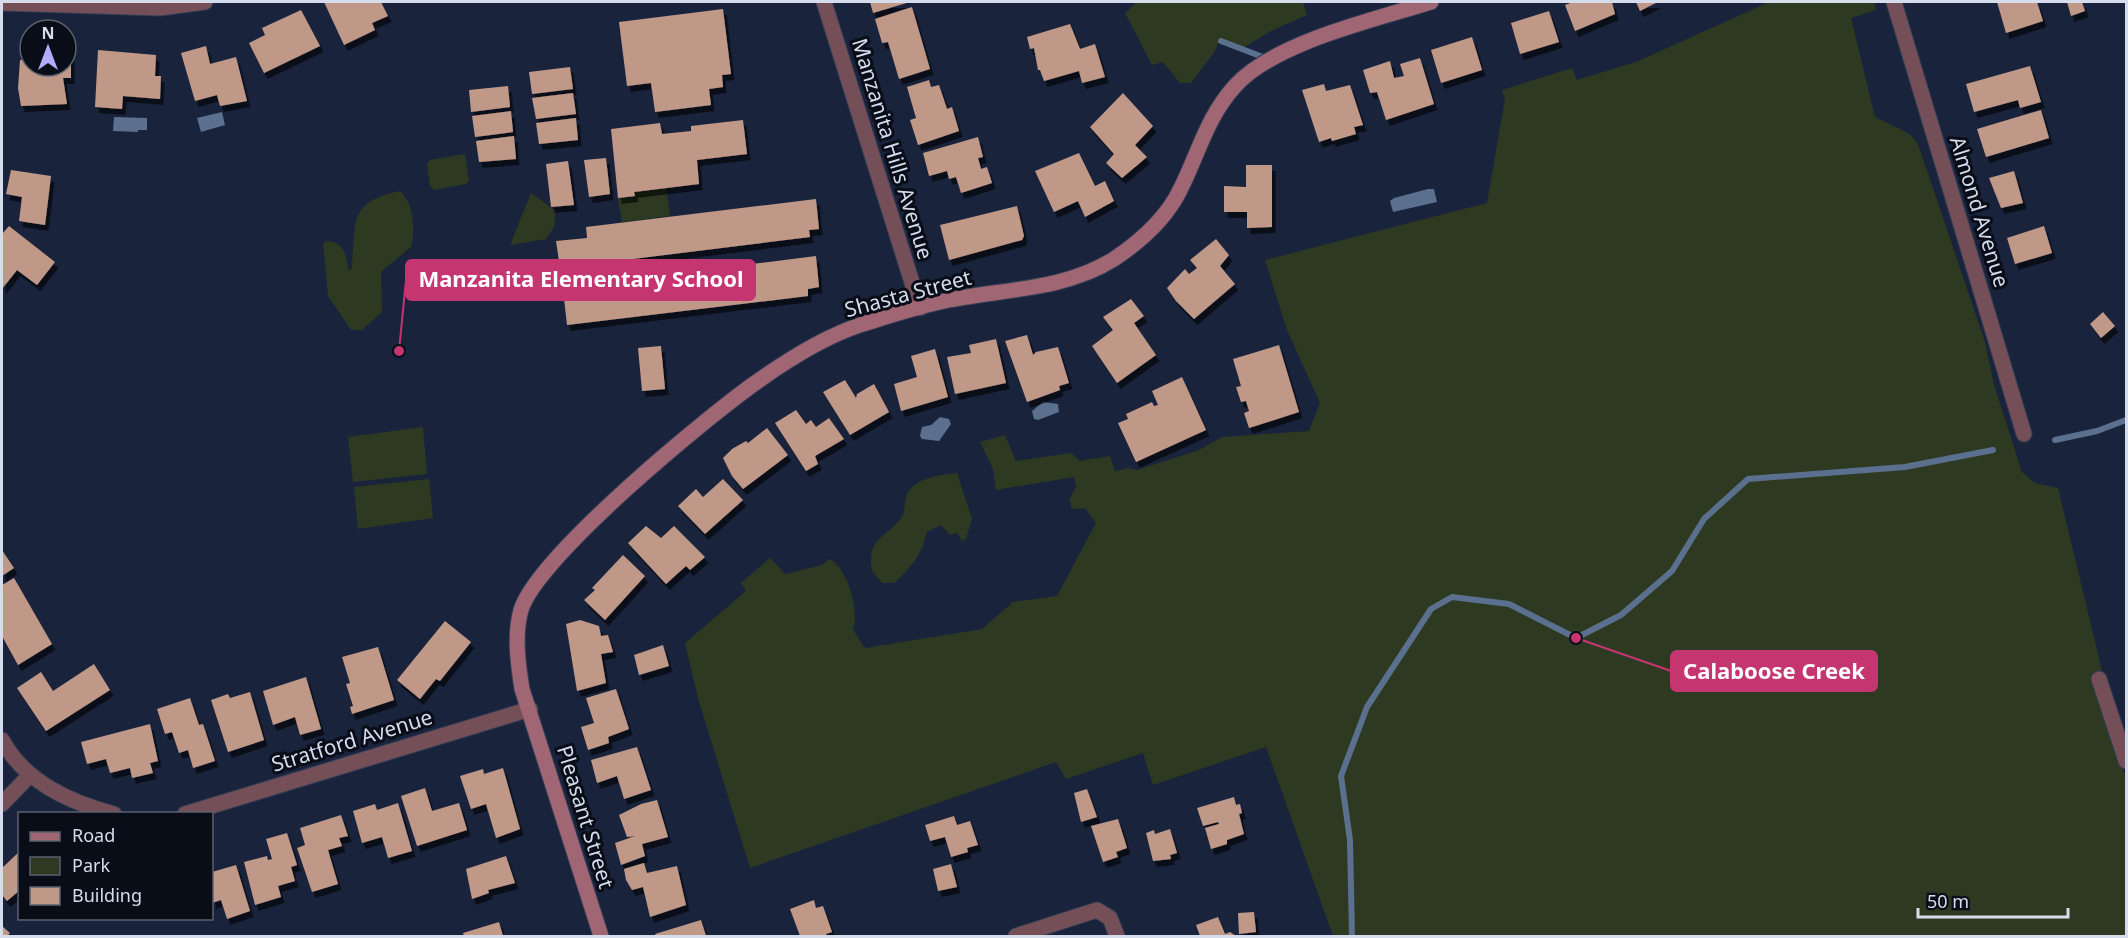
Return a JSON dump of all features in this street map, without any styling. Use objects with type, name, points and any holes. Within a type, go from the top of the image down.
[{"type":"street","points":[[2,3],[160,8],[205,2]]},
{"type":"street","name":"Manzanita Hills Avenue","points":[[824,2],[920,308]]},
{"type":"street","name":"Shasta Street","points":[[530,709],[522,689],[518,663],[521,611],[533,588],[563,551],[696,429],[758,381],[834,336],[858,326],[948,300],[1029,289],[1095,270],[1150,231],[1173,203],[1202,134],[1234,87],[1248,74],[1293,47],[1431,2]]},
{"type":"street","name":"Almond Avenue","points":[[1893,2],[2024,434]]},
{"type":"street","points":[[2099,679],[2127,761]]},
{"type":"street","name":"Stratford Avenue","points":[[188,812],[530,709]]},
{"type":"street","name":"Pleasant Street","points":[[530,709],[601,936]]},
{"type":"street","points":[[2,740],[29,777],[76,801],[111,812]]},
{"type":"street","points":[[2,804],[29,777]]},
{"type":"street","points":[[1017,936],[1097,910],[1110,918],[1118,936]]},
{"type":"green space","points":[[1137,2],[1303,2],[1307,15],[1271,31],[1243,48],[1220,39],[1215,51],[1191,83],[1180,83],[1163,62],[1152,65],[1125,13]]},
{"type":"green space","points":[[1769,2],[1874,2],[1876,10],[1851,18],[1875,117],[1910,134],[1918,144],[1985,342],[1994,385],[2022,472],[2035,483],[2058,488],[2103,675],[2094,678],[2106,726],[2126,778],[2126,936],[1333,936],[1266,747],[1153,785],[1143,753],[1066,779],[1056,762],[750,868],[698,698],[685,643],[746,591],[741,583],[770,558],[785,574],[822,565],[829,559],[835,563],[846,580],[853,601],[855,622],[853,630],[865,648],[982,629],[1013,602],[1057,596],[1096,523],[1085,508],[1072,509],[1069,500],[1076,487],[1074,477],[996,490],[993,469],[980,442],[1005,435],[1016,461],[1071,453],[1080,461],[1110,456],[1115,471],[1128,468],[1137,470],[1199,450],[1222,437],[1309,431],[1320,403],[1287,330],[1265,260],[1487,203],[1505,99],[1502,90],[1572,68],[1577,80],[1636,62]]},
{"type":"green space","points":[[465,154],[469,180],[466,184],[435,190],[430,186],[427,164],[430,160]]},
{"type":"green space","points":[[666,188],[670,216],[622,222],[618,198],[634,196],[634,192]]},
{"type":"green space","points":[[400,191],[411,209],[413,233],[411,247],[381,272],[382,312],[362,330],[351,330],[328,296],[323,243],[327,241],[337,244],[343,250],[348,269],[351,270],[355,228],[362,209],[382,196]]},
{"type":"green space","points":[[531,193],[556,211],[554,227],[546,239],[510,245]]},
{"type":"green space","points":[[423,427],[427,474],[353,482],[348,437]]},
{"type":"green space","points":[[957,473],[972,519],[966,539],[962,541],[957,533],[950,535],[941,525],[927,532],[919,554],[906,572],[894,583],[882,583],[872,571],[874,546],[901,518],[907,494],[911,488],[923,480]]},
{"type":"green space","points":[[429,479],[433,518],[358,529],[354,487]]},
{"type":"water","points":[[222,112],[225,125],[201,132],[197,118]]},
{"type":"water","points":[[114,117],[147,118],[147,130],[113,131]]},
{"type":"water","points":[[1434,189],[1437,202],[1393,212],[1390,201],[1394,198]]},
{"type":"water","points":[[1043,402],[1058,404],[1059,412],[1038,420],[1034,419],[1032,411]]},
{"type":"water","points":[[940,417],[949,419],[951,424],[939,441],[922,439],[920,436],[922,427],[931,425]]},
{"type":"building","points":[[324,2],[381,2],[388,16],[372,23],[375,30],[344,45]]},
{"type":"building","points":[[870,2],[910,2],[873,13]]},
{"type":"building","points":[[1573,2],[1612,2],[1615,14],[1575,31],[1565,5]]},
{"type":"building","points":[[1636,2],[1658,2],[1640,11]]},
{"type":"building","points":[[1997,2],[2037,2],[2043,21],[2006,33]]},
{"type":"building","points":[[2067,2],[2082,2],[2085,11],[2071,16]]},
{"type":"building","points":[[912,7],[930,69],[899,79],[888,42],[882,43],[875,19]]},
{"type":"building","points":[[723,9],[731,74],[722,75],[723,87],[709,89],[711,105],[655,112],[651,83],[627,86],[619,22]]},
{"type":"building","points":[[301,10],[320,46],[264,73],[249,43],[265,35],[262,28]]},
{"type":"building","points":[[1549,11],[1559,42],[1520,54],[1511,23]]},
{"type":"building","points":[[1070,24],[1080,49],[1095,44],[1105,77],[1082,83],[1079,71],[1044,81],[1038,70],[1034,48],[1030,49],[1027,37]]},
{"type":"building","points":[[1472,37],[1482,70],[1441,83],[1431,50]]},
{"type":"building","points":[[206,46],[210,64],[236,57],[247,101],[220,106],[217,95],[195,101],[181,53]]},
{"type":"building","points":[[98,50],[156,55],[155,76],[161,76],[160,99],[123,96],[122,109],[95,107]]},
{"type":"building","points":[[1420,58],[1434,104],[1386,120],[1377,92],[1370,93],[1363,70],[1390,61],[1394,78],[1404,76],[1400,64]]},
{"type":"building","points":[[2030,66],[2041,102],[2020,108],[2018,100],[1974,112],[1966,84]]},
{"type":"building","points":[[570,67],[573,89],[532,94],[529,72]]},
{"type":"building","points":[[19,78],[63,78],[67,104],[21,106]]},
{"type":"building","points":[[929,80],[931,87],[939,85],[947,109],[952,107],[959,131],[918,145],[910,120],[916,118],[907,87]]},
{"type":"building","points":[[1324,84],[1326,91],[1350,85],[1363,125],[1354,127],[1356,134],[1319,142],[1302,90]]},
{"type":"building","points":[[508,86],[510,107],[471,112],[469,90]]},
{"type":"building","points":[[573,93],[576,114],[536,119],[532,98]]},
{"type":"building","points":[[1123,93],[1153,126],[1135,145],[1147,157],[1122,178],[1106,163],[1114,154],[1090,127]]},
{"type":"building","points":[[2041,110],[2049,138],[1986,157],[1977,129]]},
{"type":"building","points":[[511,111],[513,132],[475,137],[472,116]]},
{"type":"building","points":[[576,118],[578,140],[539,144],[536,123]]},
{"type":"building","points":[[743,120],[747,154],[697,160],[699,184],[634,192],[635,196],[618,198],[611,129],[660,123],[662,134],[691,131],[691,126]]},
{"type":"building","points":[[514,136],[516,159],[479,162],[476,141]]},
{"type":"building","points":[[978,137],[983,157],[978,158],[981,169],[987,167],[992,183],[961,193],[956,177],[949,179],[947,171],[929,176],[923,153]]},
{"type":"building","points":[[1079,153],[1095,186],[1105,181],[1114,201],[1085,217],[1078,201],[1054,212],[1035,171]]},
{"type":"building","points":[[606,158],[610,194],[589,197],[584,160]]},
{"type":"building","points":[[568,161],[574,205],[551,207],[546,164]]},
{"type":"building","points":[[1246,165],[1272,165],[1272,227],[1247,228],[1247,212],[1224,212],[1224,186],[1246,187]]},
{"type":"building","points":[[11,170],[51,176],[45,225],[19,221],[22,197],[6,194]]},
{"type":"building","points":[[2014,171],[2023,203],[2001,208],[1989,178]]},
{"type":"building","points":[[816,199],[819,229],[809,230],[810,237],[560,268],[556,241],[587,238],[586,227]]},
{"type":"building","points":[[1017,206],[1024,236],[1022,240],[949,260],[940,225]]},
{"type":"building","points":[[9,226],[55,262],[37,285],[17,270],[2,289],[2,234]]},
{"type":"building","points":[[2044,226],[2052,253],[2015,264],[2007,238]]},
{"type":"building","points":[[1216,239],[1229,255],[1220,266],[1235,284],[1194,319],[1167,288],[1185,269],[1189,274],[1197,268],[1190,260]]},
{"type":"building","points":[[816,256],[819,287],[808,289],[808,296],[567,325],[561,272],[592,269],[594,284]]},
{"type":"building","points":[[1131,299],[1144,316],[1134,323],[1156,355],[1117,383],[1092,346],[1113,330],[1103,317]]},
{"type":"building","points":[[2103,312],[2115,326],[2101,338],[2090,324]]},
{"type":"building","points":[[1027,335],[1033,355],[1036,352],[1058,347],[1069,383],[1059,386],[1060,390],[1027,402],[1005,341]]},
{"type":"building","points":[[996,339],[1006,383],[955,394],[947,357],[971,353],[969,345]]},
{"type":"building","points":[[1279,345],[1299,412],[1249,428],[1244,413],[1249,411],[1246,401],[1241,402],[1236,387],[1241,386],[1233,359]]},
{"type":"building","points":[[661,346],[665,389],[642,391],[638,348]]},
{"type":"building","points":[[935,349],[948,397],[901,411],[894,384],[917,377],[911,356]]},
{"type":"building","points":[[1182,377],[1206,430],[1136,462],[1118,423],[1128,419],[1126,414],[1152,402],[1154,406],[1158,405],[1152,391]]},
{"type":"building","points":[[845,380],[856,398],[857,394],[874,384],[889,412],[850,435],[823,392]]},
{"type":"building","points":[[796,410],[806,424],[811,420],[816,427],[829,418],[844,439],[815,456],[818,464],[806,471],[775,423]]},
{"type":"building","points":[[767,428],[788,455],[743,489],[732,476],[723,458],[732,449],[746,441],[748,443]]},
{"type":"building","points":[[723,479],[743,500],[705,534],[678,506],[696,489],[703,497]]},
{"type":"building","points":[[646,526],[661,538],[674,526],[705,557],[690,570],[686,566],[666,584],[628,543]]},
{"type":"building","points":[[2,550],[14,568],[2,576]]},
{"type":"building","points":[[623,555],[645,576],[605,620],[584,600],[595,590],[592,588]]},
{"type":"building","points":[[14,578],[52,644],[18,665],[2,636],[2,585]]},
{"type":"building","points":[[580,620],[599,626],[601,636],[608,635],[613,652],[601,654],[606,683],[577,691],[566,624]]},
{"type":"building","points":[[445,621],[471,642],[440,681],[436,679],[420,699],[397,680]]},
{"type":"building","points":[[663,645],[669,666],[639,675],[634,655]]},
{"type":"building","points":[[378,647],[394,700],[352,714],[350,707],[353,706],[346,684],[350,683],[342,657]]},
{"type":"building","points":[[94,664],[110,690],[46,731],[17,688],[41,672],[53,691]]},
{"type":"building","points":[[306,677],[321,729],[300,735],[295,717],[273,725],[263,691]]},
{"type":"building","points":[[616,689],[629,729],[608,737],[609,743],[588,750],[581,727],[594,723],[586,698]]},
{"type":"building","points":[[250,692],[264,740],[228,752],[211,700],[228,694],[230,698]]},
{"type":"building","points":[[190,698],[199,725],[203,724],[215,761],[193,768],[188,750],[179,753],[172,732],[165,734],[157,709]]},
{"type":"building","points":[[150,724],[158,761],[150,763],[153,773],[132,778],[130,768],[110,773],[106,759],[87,764],[81,742]]},
{"type":"building","points":[[637,747],[651,790],[624,799],[617,776],[597,783],[591,760]]},
{"type":"building","points":[[503,768],[520,829],[496,838],[486,804],[471,809],[460,776],[483,769],[484,774]]},
{"type":"building","points":[[425,788],[432,811],[459,803],[467,830],[417,846],[401,796]]},
{"type":"building","points":[[1087,789],[1097,817],[1081,822],[1074,793]]},
{"type":"building","points":[[1234,797],[1236,805],[1240,804],[1242,813],[1239,814],[1244,834],[1227,840],[1227,844],[1211,849],[1205,828],[1219,824],[1218,822],[1203,826],[1197,808]]},
{"type":"building","points":[[657,800],[668,837],[642,844],[645,856],[621,865],[615,843],[635,836],[627,837],[619,815],[641,804]]},
{"type":"building","points":[[398,803],[412,851],[388,858],[382,837],[362,843],[353,811],[375,804],[377,810]]},
{"type":"building","points":[[341,815],[348,836],[339,838],[342,846],[328,850],[338,884],[312,892],[297,848],[305,845],[300,828]]},
{"type":"building","points":[[954,816],[957,825],[970,821],[978,845],[967,848],[968,852],[951,857],[945,837],[930,841],[925,825]]},
{"type":"building","points":[[1118,819],[1127,848],[1116,852],[1118,857],[1103,862],[1091,826]]},
{"type":"building","points":[[1170,829],[1177,853],[1170,855],[1171,859],[1153,861],[1146,833],[1154,830],[1155,834]]},
{"type":"building","points":[[287,833],[297,865],[291,867],[295,881],[278,886],[281,897],[255,905],[244,862],[267,856],[268,860],[272,859],[266,839]]},
{"type":"building","points":[[18,853],[18,892],[7,901],[2,895],[2,868]]},
{"type":"building","points":[[506,856],[515,883],[488,890],[489,893],[472,899],[466,869]]},
{"type":"building","points":[[644,863],[647,873],[677,866],[686,905],[650,917],[643,887],[632,890],[626,880],[624,869]]},
{"type":"building","points":[[951,864],[957,887],[938,891],[933,869]]},
{"type":"building","points":[[236,865],[250,911],[227,919],[221,900],[213,903],[213,872]]},
{"type":"building","points":[[814,900],[816,908],[823,906],[832,932],[826,934],[827,936],[800,936],[790,909]]},
{"type":"building","points":[[1254,912],[1256,932],[1239,934],[1238,913]]},
{"type":"building","points":[[1218,917],[1225,934],[1230,932],[1236,936],[1200,936],[1196,925]]},
{"type":"building","points":[[701,920],[706,936],[656,936],[655,934]]},
{"type":"building","points":[[499,922],[503,936],[464,936],[463,933]]},
{"type":"building","points":[[2,926],[10,933],[7,936],[2,936]]},
{"type":"waterway","points":[[1221,41],[1268,59]]},
{"type":"waterway","points":[[2055,440],[2097,431],[2126,420]]},
{"type":"waterway","points":[[1352,936],[1350,840],[1341,776],[1367,707],[1431,609],[1452,597],[1509,604],[1576,638],[1621,615],[1672,571],[1704,519],[1748,479],[1905,467],[1993,450]]},
{"type":"place","name":"Manzanita Elementary School","points":[[399,351]]},
{"type":"place","name":"Calaboose Creek","points":[[1576,638]]}]
